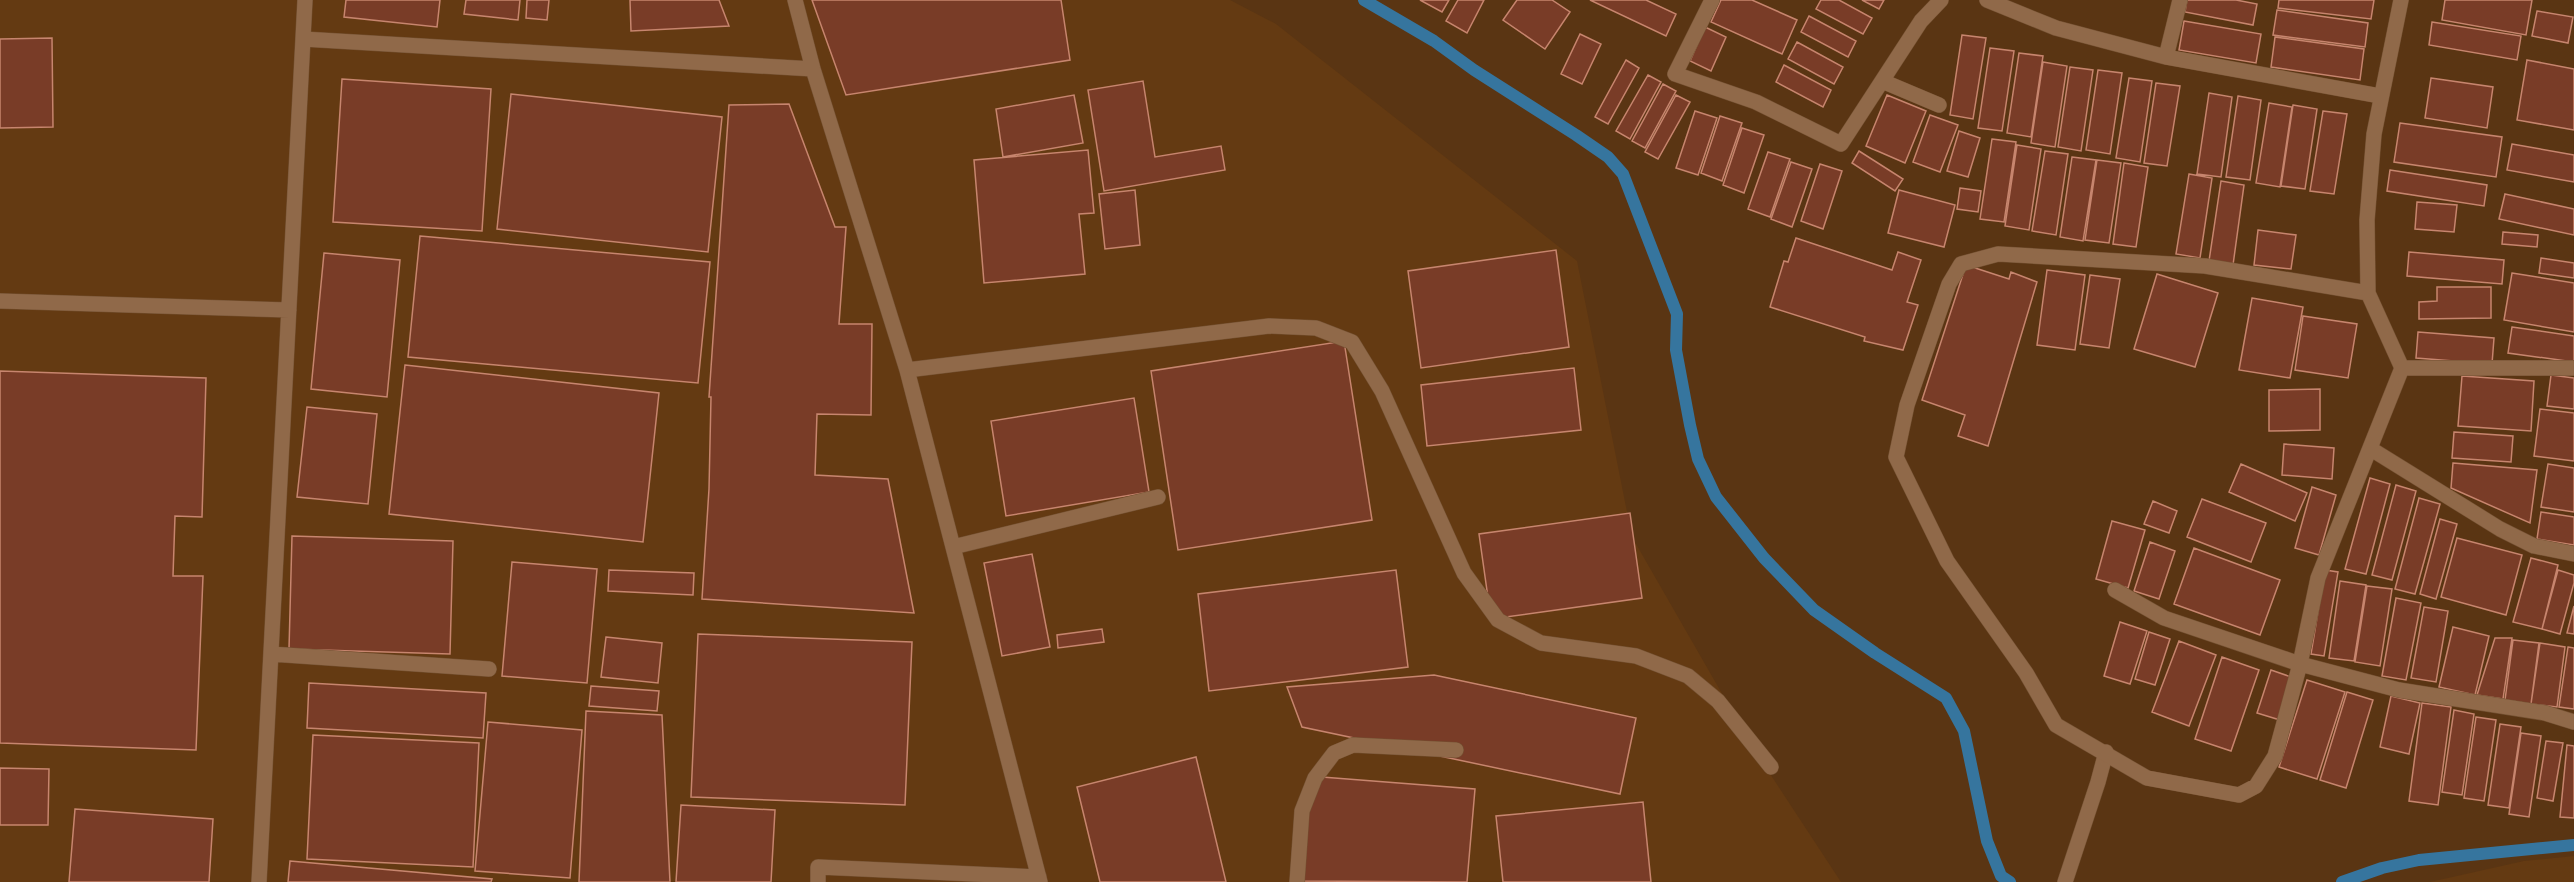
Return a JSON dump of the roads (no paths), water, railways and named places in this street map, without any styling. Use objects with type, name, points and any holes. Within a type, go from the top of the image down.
[{"type":"street","points":[[259,882],[305,0]]},
{"type":"street","points":[[795,0],[813,69],[907,370],[1039,880],[818,867],[818,882]]},
{"type":"street","points":[[1712,0],[1675,74],[1756,102],[1841,144],[1921,21],[1941,0]]},
{"type":"street","points":[[1987,0],[2056,28],[2166,57],[2380,96]]},
{"type":"street","points":[[2166,57],[2180,0]]},
{"type":"street","points":[[2368,293],[2205,266],[1998,254],[1961,264],[1949,284],[1907,405],[1896,457],[1947,561],[2026,673],[2056,725],[2106,752],[2147,778],[2239,795],[2256,786],[2275,756],[2300,664],[2318,578],[2402,368],[2368,293],[2367,220],[2374,134],[2401,0]]},
{"type":"street","points":[[303,39],[813,69]]},
{"type":"street","points":[[1882,81],[1939,105]]},
{"type":"street","points":[[0,301],[289,310]]},
{"type":"street","points":[[907,370],[1269,326],[1316,328],[1352,342],[1382,391],[1464,573],[1498,620],[1541,643],[1636,656],[1688,676],[1718,701],[1771,767]]},
{"type":"street","points":[[2402,368],[2574,368]]},
{"type":"street","points":[[2370,449],[2500,529],[2534,546],[2574,554]]},
{"type":"street","points":[[953,547],[1158,497]]},
{"type":"street","points":[[2115,590],[2164,618],[2300,664],[2399,690],[2544,714],[2574,722]]},
{"type":"street","points":[[271,654],[489,669]]},
{"type":"street","points":[[1297,882],[1302,811],[1315,778],[1334,753],[1353,746],[1456,750]]},
{"type":"street","points":[[2065,882],[2106,752]]},
{"type":"waterway","points":[[1364,0],[1434,41],[1474,70],[1576,135],[1608,157],[1623,174],[1677,314],[1676,350],[1690,425],[1698,459],[1716,497],[1764,558],[1814,610],[1875,653],[1946,698],[1964,731],[1987,841],[2001,876],[2010,882]]},
{"type":"waterway","points":[[2342,882],[2382,868],[2419,860],[2574,845]]}]
